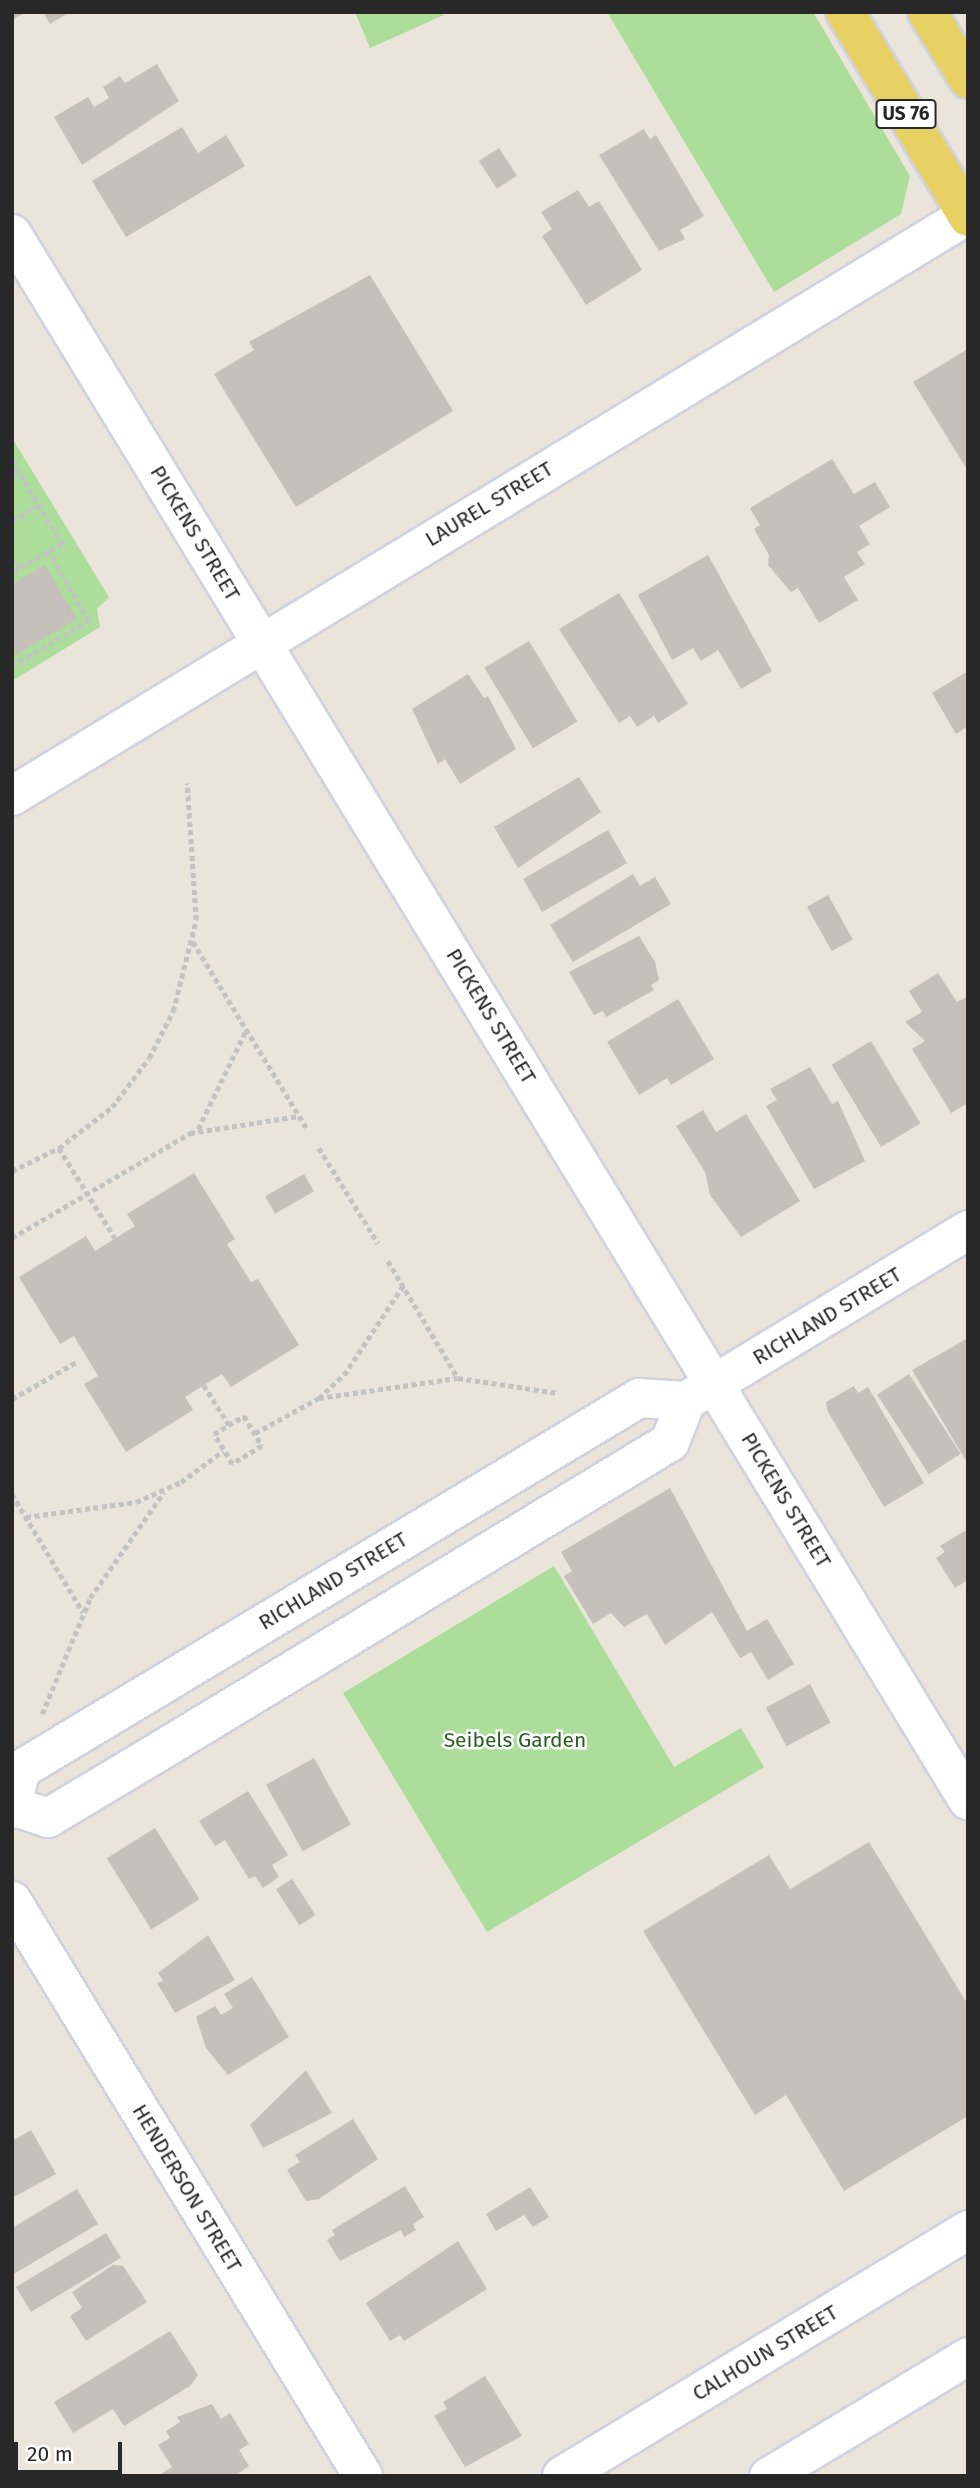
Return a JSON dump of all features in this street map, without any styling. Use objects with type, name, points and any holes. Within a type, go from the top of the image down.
[{"type":"main road","name":"US 76","points":[[845,12],[967,216]]},
{"type":"main road","points":[[927,12],[968,79]]},
{"type":"street","name":"LAUREL STREET","points":[[12,796],[967,216]]},
{"type":"street","name":"PICKENS STREET","points":[[12,234],[262,643],[701,1392],[968,1800]]},
{"type":"street","name":"RICHLAND STREET","points":[[701,1392],[670,1442],[486,1554],[48,1818],[14,1808],[20,1770],[639,1398],[701,1392],[968,1230]]},
{"type":"street","points":[[458,1506],[486,1554]]},
{"type":"street","points":[[200,1661],[229,1709]]},
{"type":"street","name":"HENDERSON STREET","points":[[12,1901],[363,2476]]},
{"type":"street","name":"CALHOUN STREET","points":[[562,2476],[968,2230]]},
{"type":"street","points":[[768,2476],[968,2356]]},
{"type":"path","points":[[12,460],[62,544],[12,573]]},
{"type":"path","points":[[12,476],[19,472]]},
{"type":"path","points":[[12,521],[38,505]]},
{"type":"path","points":[[12,526],[12,547]]},
{"type":"path","points":[[12,666],[88,621],[49,552]]},
{"type":"path","points":[[12,559],[18,569]]},
{"type":"path","points":[[12,1171],[59,1148],[112,1107],[144,1066],[173,1011],[193,942],[197,889],[187,783]]},
{"type":"path","points":[[193,942],[307,1129]]},
{"type":"path","points":[[198,1131],[246,1029]]},
{"type":"path","points":[[12,1238],[198,1131],[299,1116]]},
{"type":"path","points":[[59,1148],[115,1238]]},
{"type":"path","points":[[319,1148],[378,1242]]},
{"type":"path","points":[[388,1261],[458,1378]]},
{"type":"path","points":[[255,1433],[318,1398],[357,1359],[403,1286]]},
{"type":"path","points":[[12,1399],[78,1361]]},
{"type":"path","points":[[318,1398],[458,1378],[558,1393]]},
{"type":"path","points":[[204,1385],[229,1425]]},
{"type":"path","points":[[244,1416],[262,1446],[232,1464],[214,1434],[229,1425],[244,1416]]},
{"type":"path","points":[[26,1517],[108,1508],[164,1492],[223,1451]]},
{"type":"path","points":[[41,1715],[83,1612],[164,1492]]},
{"type":"path","points":[[12,1494],[83,1612]]},
{"type":"green space","points":[[355,12],[443,12],[444,15],[370,48]]},
{"type":"green space","points":[[607,12],[813,12],[910,176],[901,214],[774,292]]},
{"type":"green space","points":[[12,438],[109,597],[97,609],[100,627],[12,681]]},
{"type":"green space","name":"Seibels Garden","points":[[554,1566],[674,1767],[741,1728],[764,1767],[487,1932],[343,1693]]},
{"type":"building","points":[[12,12],[26,12],[12,20]]},
{"type":"building","points":[[43,12],[70,12],[50,24]]},
{"type":"building","points":[[157,64],[179,101],[82,165],[54,117],[88,97],[94,107],[109,98],[103,87],[120,76],[125,83]]},
{"type":"building","points":[[182,127],[198,153],[226,135],[245,166],[126,237],[92,181]]},
{"type":"building","points":[[644,129],[650,139],[656,135],[704,216],[680,230],[685,239],[659,251],[599,155]]},
{"type":"building","points":[[499,148],[517,176],[497,189],[479,161]]},
{"type":"building","points":[[578,190],[589,207],[599,201],[642,270],[586,305],[542,236],[552,229],[541,212]]},
{"type":"building","points":[[370,275],[453,411],[296,507],[214,374],[254,350],[249,342]]},
{"type":"building","points":[[968,349],[968,471],[913,382]]},
{"type":"building","points":[[832,459],[854,494],[875,482],[890,507],[859,526],[870,544],[857,552],[865,564],[844,577],[858,600],[819,623],[798,588],[791,592],[768,565],[769,555],[754,529],[760,525],[750,508]]},
{"type":"building","points":[[708,555],[772,671],[741,689],[718,650],[701,661],[693,648],[672,660],[638,595]]},
{"type":"building","points":[[45,565],[77,619],[12,657],[12,584]]},
{"type":"building","points":[[619,593],[688,704],[658,723],[654,716],[637,727],[630,716],[619,723],[559,629]]},
{"type":"building","points":[[529,641],[577,722],[533,748],[484,668]]},
{"type":"building","points":[[968,671],[968,726],[956,734],[932,693]]},
{"type":"building","points":[[468,674],[484,698],[488,696],[516,749],[460,784],[445,759],[438,764],[412,709]]},
{"type":"building","points":[[579,777],[601,812],[518,868],[494,827]]},
{"type":"building","points":[[608,830],[627,863],[542,912],[523,879]]},
{"type":"building","points":[[633,874],[640,886],[655,877],[671,904],[573,962],[550,925]]},
{"type":"building","points":[[828,895],[853,940],[832,951],[807,907]]},
{"type":"building","points":[[639,936],[655,962],[659,980],[651,985],[654,990],[606,1017],[603,1011],[594,1015],[569,972]]},
{"type":"building","points":[[938,973],[957,1002],[968,996],[968,1103],[951,1113],[912,1049],[925,1041],[905,1022],[922,1012],[909,991]]},
{"type":"building","points":[[678,999],[714,1059],[671,1085],[667,1078],[639,1095],[607,1042]]},
{"type":"building","points":[[871,1041],[920,1123],[881,1147],[832,1065]]},
{"type":"building","points":[[810,1067],[832,1104],[838,1101],[865,1161],[814,1189],[766,1106],[777,1100],[770,1089]]},
{"type":"building","points":[[703,1110],[716,1132],[746,1114],[800,1201],[741,1237],[710,1195],[705,1172],[676,1126]]},
{"type":"building","points":[[194,1173],[235,1239],[227,1244],[251,1282],[258,1279],[299,1345],[231,1387],[222,1374],[185,1397],[193,1410],[126,1452],[84,1384],[98,1376],[74,1336],[60,1344],[19,1277],[86,1236],[95,1251],[135,1226],[127,1214]]},
{"type":"building","points":[[304,1174],[314,1191],[275,1214],[265,1196]]},
{"type":"building","points":[[968,1338],[968,1464],[912,1370]]},
{"type":"building","points":[[909,1374],[961,1454],[929,1474],[877,1395]]},
{"type":"building","points":[[854,1386],[858,1393],[868,1387],[924,1483],[884,1507],[827,1410],[826,1402]]},
{"type":"building","points":[[670,1488],[747,1631],[767,1619],[794,1664],[768,1680],[751,1652],[740,1658],[712,1612],[665,1645],[647,1614],[624,1627],[611,1613],[593,1624],[564,1576],[572,1571],[561,1552]]},
{"type":"building","points":[[968,1529],[968,1580],[955,1588],[936,1558],[945,1552],[940,1546]]},
{"type":"building","points":[[810,1684],[831,1723],[787,1746],[766,1707]]},
{"type":"building","points":[[314,1758],[351,1824],[303,1851],[266,1785]]},
{"type":"building","points":[[248,1791],[288,1855],[272,1865],[279,1877],[263,1888],[255,1876],[249,1879],[225,1840],[215,1846],[199,1821]]},
{"type":"building","points":[[155,1828],[200,1899],[151,1929],[107,1858]]},
{"type":"building","points":[[869,1842],[968,2005],[968,2116],[844,2191],[786,2095],[755,2115],[643,1931],[769,1855],[790,1889]]},
{"type":"building","points":[[292,1879],[315,1915],[299,1925],[276,1889]]},
{"type":"building","points":[[208,1935],[235,1980],[175,2013],[157,1983],[163,1981],[158,1973]]},
{"type":"building","points":[[252,1977],[289,2037],[228,2075],[206,2048],[196,2017],[215,2006],[221,2015],[233,2008],[224,1994]]},
{"type":"building","points":[[306,2070],[332,2113],[263,2148],[250,2125]]},
{"type":"building","points":[[353,2119],[378,2159],[319,2199],[306,2201],[287,2170],[300,2162],[295,2155]]},
{"type":"building","points":[[31,2130],[56,2174],[12,2198],[12,2141]]},
{"type":"building","points":[[405,2186],[424,2217],[413,2224],[416,2230],[404,2237],[401,2230],[340,2261],[327,2240],[335,2235],[332,2230]]},
{"type":"building","points":[[530,2187],[549,2217],[533,2227],[524,2215],[496,2231],[486,2214]]},
{"type":"building","points":[[77,2189],[98,2224],[12,2275],[12,2228]]},
{"type":"building","points":[[106,2233],[121,2258],[31,2312],[16,2287]]},
{"type":"building","points":[[458,2241],[487,2289],[404,2341],[400,2335],[390,2341],[366,2303]]},
{"type":"building","points":[[113,2265],[123,2266],[147,2302],[86,2341],[70,2316],[82,2308],[72,2292]]},
{"type":"building","points":[[170,2331],[198,2375],[190,2386],[124,2426],[113,2409],[73,2433],[54,2402]]},
{"type":"building","points":[[485,2376],[522,2436],[465,2467],[434,2416],[447,2409],[443,2402]]},
{"type":"building","points":[[212,2404],[221,2419],[230,2413],[249,2444],[239,2450],[249,2466],[234,2476],[158,2476],[172,2467],[158,2445],[170,2438],[166,2431],[180,2422],[177,2417]]}]
